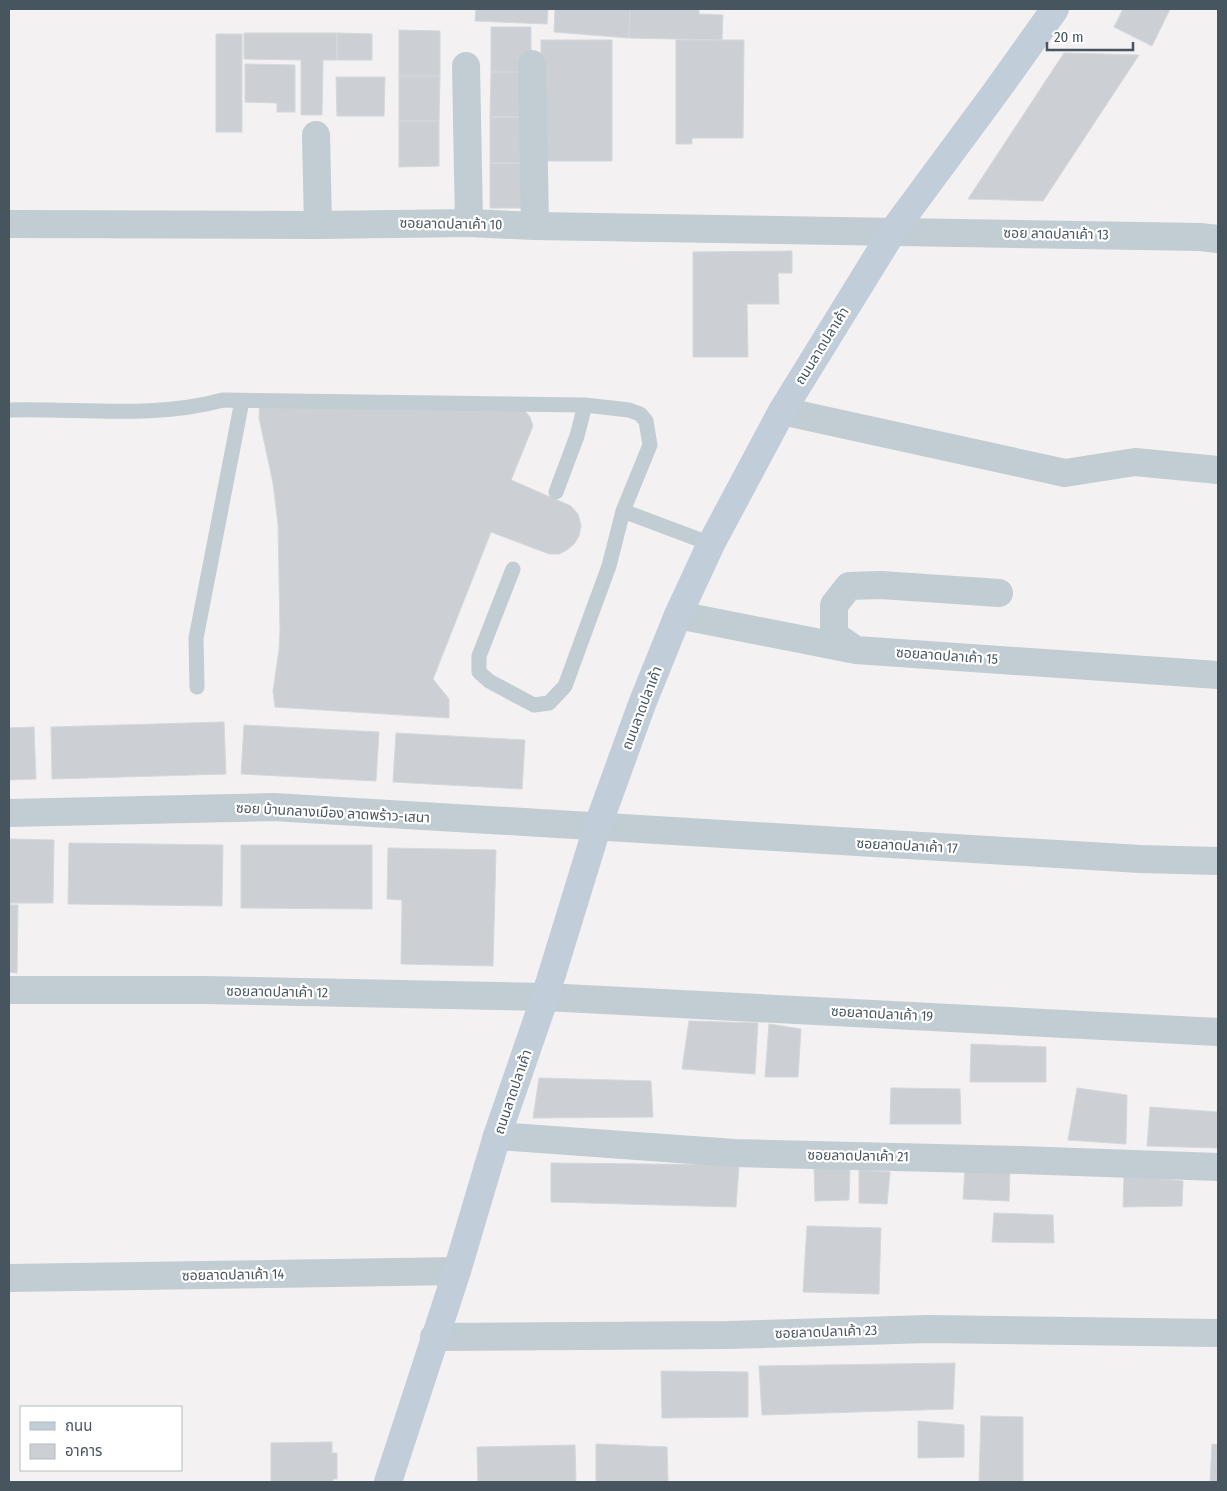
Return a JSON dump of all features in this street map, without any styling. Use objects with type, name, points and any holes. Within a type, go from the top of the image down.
[{"type":"main road","name":"ถนนลาดปลาเค้า","points":[[388,1482],[434,1337],[457,1272],[498,1136],[545,997],[597,828],[642,704],[678,615],[711,544],[782,411],[893,231],[1055,9]]},
{"type":"street","points":[[532,64],[535,226]]},
{"type":"street","points":[[466,66],[469,223]]},
{"type":"street","points":[[316,136],[318,225]]},
{"type":"street","name":"ซอยลาดปลาเค้า 10","points":[[9,224],[318,225],[469,223],[535,226],[893,231]]},
{"type":"street","name":"ซอย ลาดปลาเค้า 13","points":[[893,231],[1190,236],[1218,239]]},
{"type":"street","points":[[782,411],[1065,473],[1135,462],[1218,470]]},
{"type":"street","points":[[856,650],[834,635],[834,605],[849,586],[881,585],[999,593]]},
{"type":"street","name":"ซอยลาดปลาเค้า 15","points":[[678,615],[856,650],[1218,676]]},
{"type":"street","name":"ซอย บ้านกลางเมือง ลาดพร้าว-เสนา","points":[[9,813],[273,807],[597,828]]},
{"type":"street","name":"ซอยลาดปลาเค้า 17","points":[[597,828],[1131,859],[1218,861]]},
{"type":"street","name":"ซอยลาดปลาเค้า 12","points":[[9,990],[203,990],[545,997]]},
{"type":"street","name":"ซอยลาดปลาเค้า 19","points":[[545,997],[1218,1032]]},
{"type":"street","name":"ซอยลาดปลาเค้า 21","points":[[498,1136],[734,1153],[1218,1167]]},
{"type":"street","name":"ซอยลาดปลาเค้า 14","points":[[9,1278],[457,1272]]},
{"type":"street","name":"ซอยลาดปลาเค้า 23","points":[[434,1337],[727,1335],[929,1329],[1218,1333]]},
{"type":"lane","points":[[9,410],[170,410],[202,406],[222,400],[585,405],[629,410],[640,414],[646,421],[650,445],[623,511],[609,566],[565,686],[549,703],[534,705],[489,681],[479,672],[479,656],[513,569]]},
{"type":"lane","points":[[197,687],[196,638],[242,401]]},
{"type":"lane","points":[[556,492],[577,436],[585,405]]},
{"type":"lane","points":[[623,511],[711,544]]},
{"type":"building","points":[[476,9],[548,9],[547,24],[475,21]]},
{"type":"building","points":[[555,9],[630,9],[629,38],[554,32]]},
{"type":"building","points":[[630,9],[699,9],[699,14],[723,15],[722,40],[629,38]]},
{"type":"building","points":[[1123,9],[1170,9],[1152,46],[1114,27]]},
{"type":"building","points":[[491,27],[531,27],[531,72],[491,72]]},
{"type":"building","points":[[399,30],[440,31],[440,76],[399,76]]},
{"type":"building","points":[[244,33],[337,33],[337,60],[323,60],[322,115],[301,115],[301,60],[244,59]]},
{"type":"building","points":[[337,33],[372,34],[372,60],[337,60]]},
{"type":"building","points":[[216,34],[242,34],[242,132],[216,132]]},
{"type":"building","points":[[541,40],[612,40],[612,161],[541,161]]},
{"type":"building","points":[[676,40],[744,40],[743,138],[692,138],[692,144],[676,144]]},
{"type":"building","points":[[1064,53],[1139,55],[1043,201],[968,199]]},
{"type":"building","points":[[245,64],[295,65],[295,112],[277,112],[277,103],[245,102]]},
{"type":"building","points":[[491,72],[531,72],[530,117],[490,117]]},
{"type":"building","points":[[399,76],[440,76],[439,121],[399,121]]},
{"type":"building","points":[[336,77],[385,77],[384,116],[337,116]]},
{"type":"building","points":[[490,117],[530,117],[530,163],[490,163]]},
{"type":"building","points":[[399,121],[439,121],[439,166],[399,167]]},
{"type":"building","points":[[490,163],[530,163],[530,208],[490,208]]},
{"type":"building","points":[[792,251],[792,273],[778,273],[779,304],[747,304],[748,357],[693,357],[693,252]]},
{"type":"building","points":[[260,402],[524,410],[530,417],[533,426],[511,480],[571,506],[578,514],[581,525],[579,536],[567,550],[559,554],[549,554],[491,532],[433,679],[449,699],[449,718],[275,707],[273,691],[280,630],[278,524],[273,483],[259,418]]},
{"type":"building","points":[[224,722],[226,774],[52,779],[51,727]]},
{"type":"building","points":[[244,725],[379,732],[376,781],[241,774]]},
{"type":"building","points":[[34,727],[36,779],[9,780],[9,728]]},
{"type":"building","points":[[396,733],[525,740],[522,789],[393,782]]},
{"type":"building","points":[[9,839],[54,840],[53,903],[9,903]]},
{"type":"building","points":[[69,843],[223,845],[222,906],[68,904]]},
{"type":"building","points":[[241,845],[372,845],[372,909],[241,908]]},
{"type":"building","points":[[388,848],[496,850],[493,966],[401,964],[402,900],[387,899]]},
{"type":"building","points":[[9,905],[18,905],[17,973],[9,972]]},
{"type":"building","points":[[689,1021],[758,1023],[755,1074],[682,1069]]},
{"type":"building","points":[[769,1024],[801,1029],[798,1077],[765,1077]]},
{"type":"building","points":[[971,1044],[1046,1047],[1046,1082],[970,1082]]},
{"type":"building","points":[[539,1078],[651,1081],[653,1117],[533,1118]]},
{"type":"building","points":[[891,1088],[960,1089],[961,1124],[890,1124]]},
{"type":"building","points":[[1077,1088],[1127,1095],[1126,1144],[1068,1140]]},
{"type":"building","points":[[1150,1107],[1218,1112],[1218,1148],[1147,1146]]},
{"type":"building","points":[[551,1163],[739,1165],[736,1207],[551,1202]]},
{"type":"building","points":[[814,1166],[850,1170],[849,1200],[815,1201]]},
{"type":"building","points":[[965,1168],[1010,1170],[1009,1201],[963,1199]]},
{"type":"building","points":[[859,1170],[890,1172],[887,1204],[859,1203]]},
{"type":"building","points":[[1124,1175],[1183,1181],[1182,1206],[1123,1207]]},
{"type":"building","points":[[994,1213],[1053,1215],[1054,1243],[992,1242]]},
{"type":"building","points":[[807,1226],[881,1228],[879,1294],[803,1292]]},
{"type":"building","points":[[955,1363],[953,1409],[762,1415],[759,1366]]},
{"type":"building","points":[[661,1371],[748,1372],[748,1417],[662,1418]]},
{"type":"building","points":[[981,1416],[1023,1417],[1023,1482],[979,1482]]},
{"type":"building","points":[[918,1421],[964,1425],[964,1457],[918,1458]]},
{"type":"building","points":[[332,1442],[332,1453],[337,1453],[337,1479],[333,1479],[333,1482],[271,1482],[271,1443]]},
{"type":"building","points":[[596,1444],[667,1447],[668,1482],[596,1482]]},
{"type":"building","points":[[1212,1444],[1218,1445],[1218,1482],[1210,1482]]},
{"type":"building","points":[[575,1445],[576,1482],[478,1482],[477,1447]]}]
